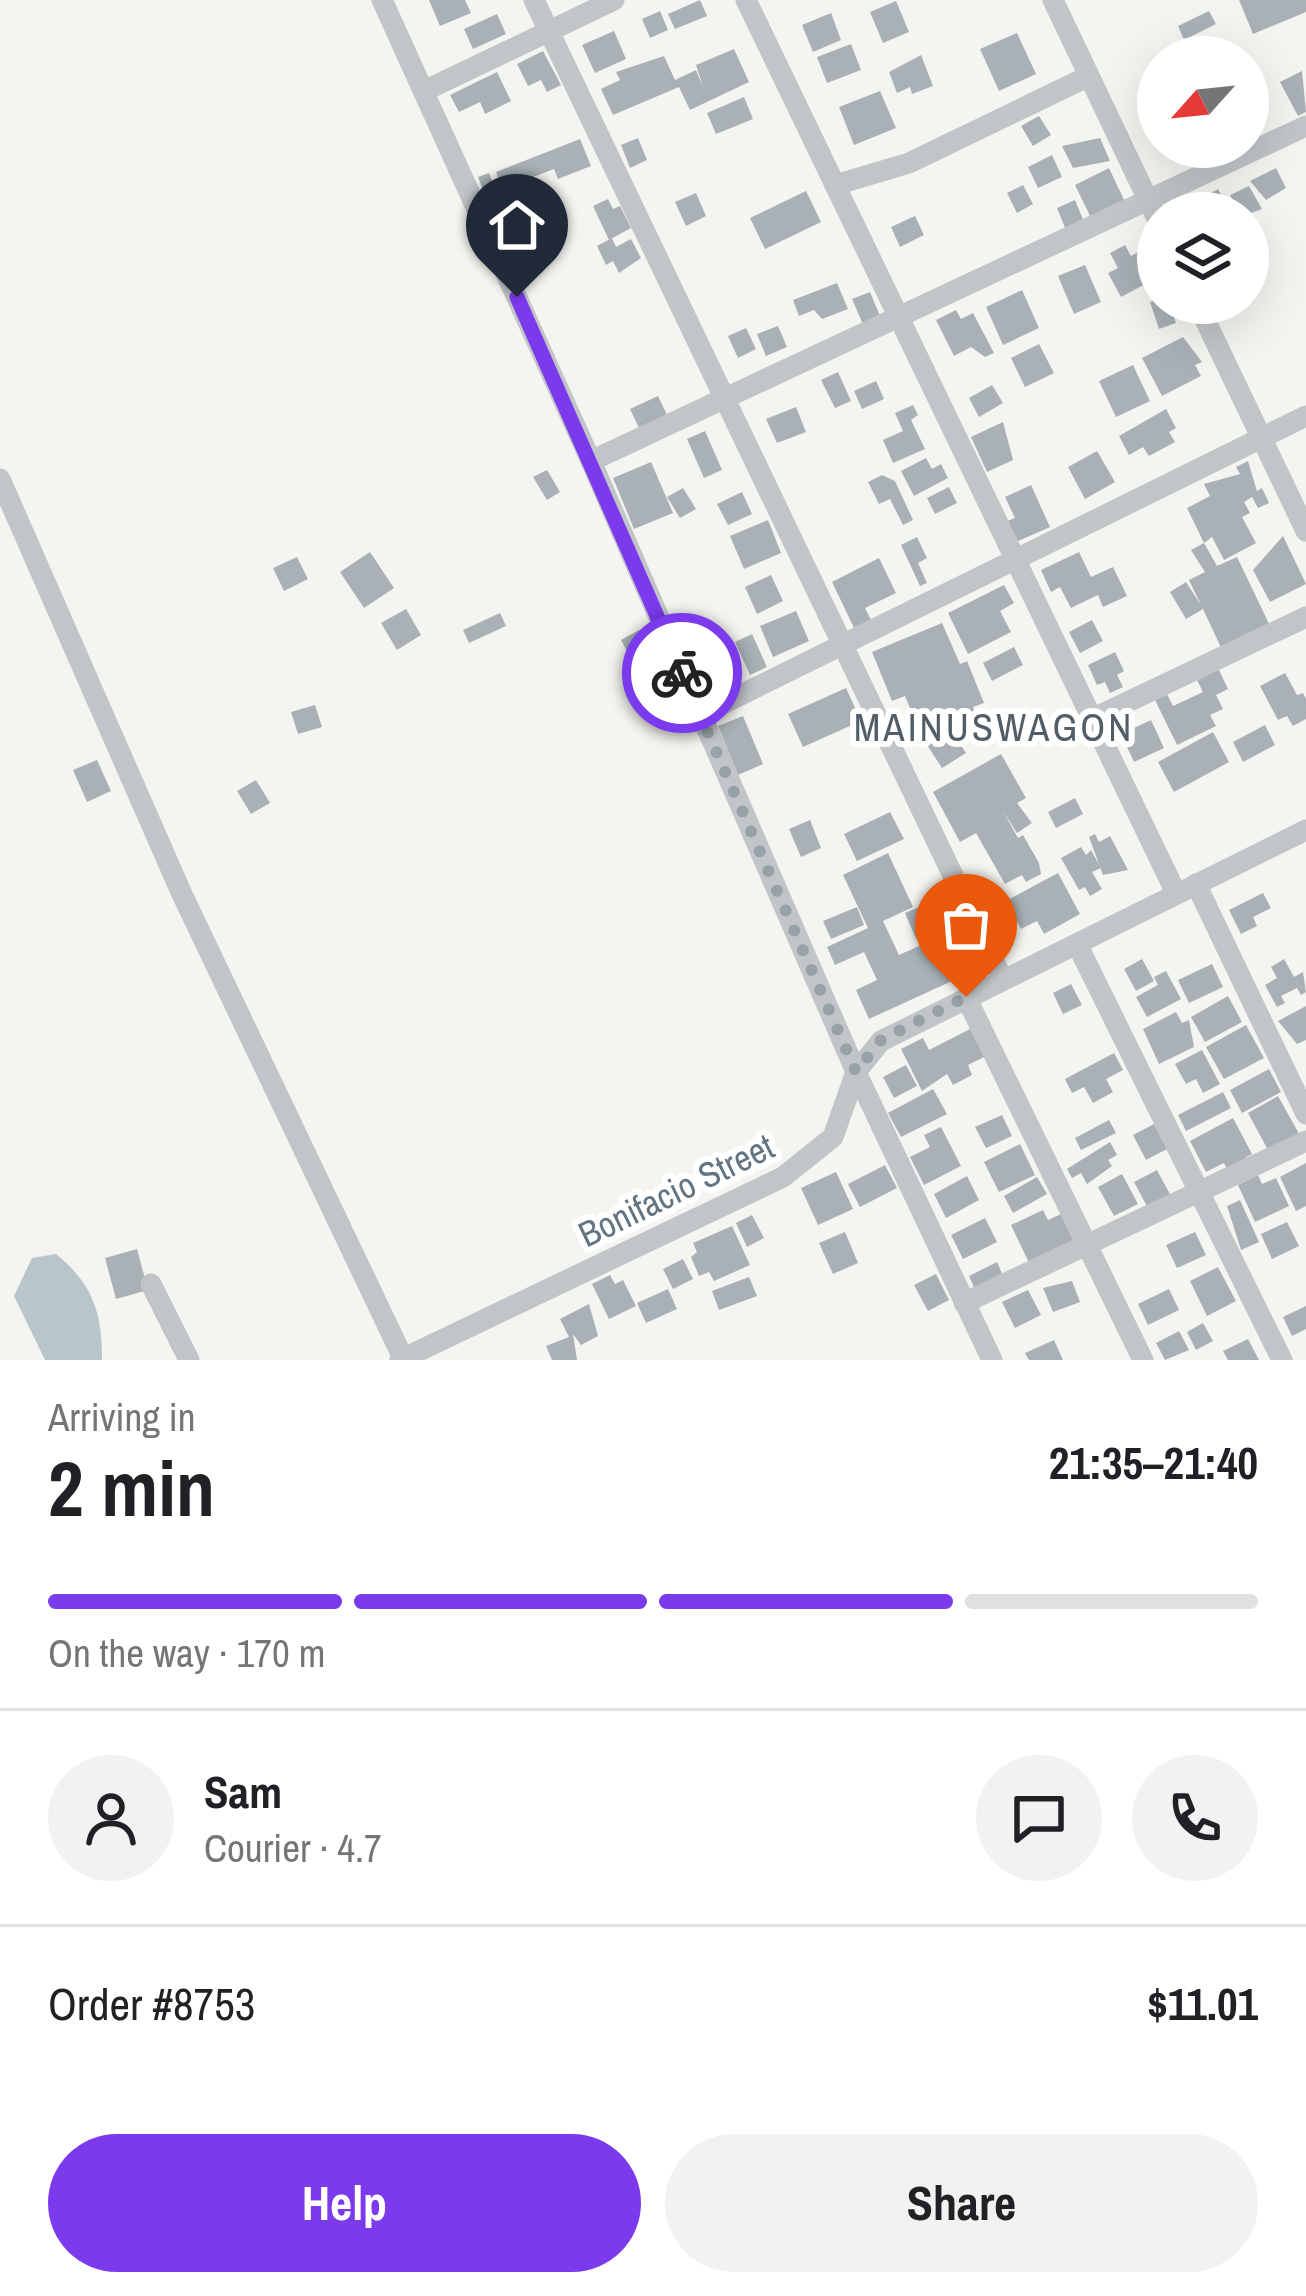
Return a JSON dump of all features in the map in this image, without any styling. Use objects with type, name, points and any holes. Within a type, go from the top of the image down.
[{"type":"street","points":[[382,0],[591,461],[856,1072],[992,1360]]},
{"type":"street","points":[[534,0],[845,641],[1003,980]]},
{"type":"street","points":[[424,92],[614,0]]},
{"type":"street","points":[[746,0],[1091,718],[1306,1114]]},
{"type":"street","points":[[1053,0],[1144,192]]},
{"type":"street","points":[[835,185],[909,163],[1089,76]]},
{"type":"street","points":[[1186,192],[1306,126]]},
{"type":"street","points":[[591,461],[899,319],[1137,217]]},
{"type":"street","points":[[1207,324],[1306,531]]},
{"type":"street","points":[[700,715],[1306,416]]},
{"type":"street","points":[[0,479],[181,892],[403,1359]]},
{"type":"street","points":[[1091,718],[1306,617]]},
{"type":"street","name":"Bonifacio Street","points":[[403,1359],[798,1169],[823,1149],[840,1125],[856,1072],[881,1040],[1306,830]]},
{"type":"street","points":[[1077,944],[1282,1360]]},
{"type":"street","points":[[966,997],[1143,1360]]},
{"type":"street","points":[[964,1303],[1306,1141]]},
{"type":"street","points":[[151,1284],[189,1360]]},
{"type":"shaded area","points":[[56,1254],[79,1277],[93,1301],[102,1360],[45,1360],[14,1296],[32,1258]]},
{"type":"building","points":[[429,0],[465,0],[471,13],[440,26]]},
{"type":"building","points":[[700,0],[707,16],[675,29],[668,14]]},
{"type":"building","points":[[1239,0],[1306,0],[1306,12],[1253,34]]},
{"type":"building","points":[[896,1],[909,32],[883,43],[870,12]]},
{"type":"building","points":[[660,11],[668,30],[650,38],[642,19]]},
{"type":"building","points":[[1209,11],[1216,24],[1192,36],[1182,36],[1178,26]]},
{"type":"building","points":[[831,13],[841,40],[813,52],[802,25]]},
{"type":"building","points":[[497,14],[506,34],[473,49],[464,29]]},
{"type":"building","points":[[614,31],[626,59],[595,73],[582,45]]},
{"type":"building","points":[[1017,33],[1036,74],[999,91],[980,49]]},
{"type":"building","points":[[851,44],[861,70],[827,83],[817,57]]},
{"type":"building","points":[[734,49],[749,82],[690,110],[679,87],[613,115],[601,89],[620,80],[616,72],[664,56],[675,80],[696,70],[703,87],[696,65]]},
{"type":"building","points":[[543,51],[561,85],[547,92],[541,80],[528,86],[517,64]]},
{"type":"building","points":[[921,55],[933,86],[912,94],[910,87],[897,93],[889,72]]},
{"type":"building","points":[[1302,71],[1306,112],[1298,116],[1280,82]]},
{"type":"building","points":[[497,72],[511,101],[485,114],[480,102],[459,112],[450,95]]},
{"type":"building","points":[[880,91],[896,128],[854,145],[839,107]]},
{"type":"building","points":[[744,97],[753,119],[716,134],[707,113]]},
{"type":"building","points":[[1039,116],[1051,135],[1033,146],[1021,126]]},
{"type":"building","points":[[638,138],[647,160],[630,168],[621,145]]},
{"type":"building","points":[[1100,138],[1110,161],[1073,168],[1062,146]]},
{"type":"building","points":[[580,139],[591,166],[558,179],[554,169],[502,189],[496,172]]},
{"type":"building","points":[[1052,155],[1062,177],[1038,188],[1028,167]]},
{"type":"building","points":[[1109,168],[1126,204],[1092,220],[1075,185]]},
{"type":"building","points":[[1276,168],[1286,188],[1269,198],[1269,192],[1259,192],[1250,181]]},
{"type":"building","points":[[489,173],[507,219],[496,223],[478,177]]},
{"type":"building","points":[[1023,185],[1033,204],[1017,213],[1007,193]]},
{"type":"building","points":[[806,191],[821,222],[765,249],[750,218]]},
{"type":"building","points":[[696,193],[706,216],[686,226],[675,202]]},
{"type":"building","points":[[608,199],[613,209],[620,206],[631,228],[609,240],[593,206]]},
{"type":"building","points":[[1075,200],[1084,222],[1066,230],[1057,208]]},
{"type":"building","points":[[915,216],[924,235],[900,247],[891,227]]},
{"type":"building","points":[[531,237],[545,265],[522,276],[508,249]]},
{"type":"building","points":[[612,238],[616,247],[631,239],[641,258],[619,273],[613,261],[606,265],[597,246]]},
{"type":"building","points":[[1125,245],[1131,256],[1137,253],[1137,288],[1121,297],[1108,273],[1118,268],[1110,253]]},
{"type":"building","points":[[1085,265],[1101,302],[1074,314],[1058,276]]},
{"type":"building","points":[[837,283],[848,309],[822,319],[814,310],[799,316],[793,300]]},
{"type":"building","points":[[1022,290],[1039,328],[1003,345],[986,307]]},
{"type":"building","points":[[870,292],[882,321],[865,329],[852,299]]},
{"type":"building","points":[[956,310],[961,319],[973,313],[994,353],[985,357],[971,347],[954,356],[936,320]]},
{"type":"building","points":[[778,326],[787,347],[766,356],[757,334]]},
{"type":"building","points":[[746,328],[756,349],[738,358],[728,336]]},
{"type":"building","points":[[1183,337],[1202,362],[1195,365],[1201,376],[1162,396],[1142,358]]},
{"type":"building","points":[[1039,344],[1054,373],[1025,387],[1011,358]]},
{"type":"building","points":[[1133,365],[1150,401],[1116,417],[1099,381]]},
{"type":"building","points":[[838,372],[851,401],[835,408],[821,380]]},
{"type":"building","points":[[876,381],[884,399],[862,409],[854,391]]},
{"type":"building","points":[[992,385],[1003,403],[979,417],[969,398]]},
{"type":"building","points":[[658,396],[668,417],[640,430],[630,409]]},
{"type":"building","points":[[913,405],[918,415],[911,420],[925,449],[893,463],[883,440],[903,431],[895,413]]},
{"type":"building","points":[[796,407],[806,432],[777,443],[766,419]]},
{"type":"building","points":[[1166,409],[1176,428],[1169,432],[1175,442],[1149,456],[1143,447],[1129,455],[1119,436]]},
{"type":"building","points":[[1003,422],[1013,460],[987,472],[971,437]]},
{"type":"building","points":[[705,431],[722,470],[704,478],[687,439]]},
{"type":"building","points":[[1097,451],[1115,482],[1085,499],[1068,467]]},
{"type":"building","points":[[926,458],[932,469],[941,464],[948,478],[914,496],[901,471]]},
{"type":"building","points":[[1248,461],[1257,491],[1262,488],[1269,503],[1258,508],[1252,497],[1244,502],[1250,513],[1242,517],[1256,543],[1224,560],[1212,537],[1204,543],[1187,508],[1210,496],[1204,484],[1240,474],[1236,467]]},
{"type":"building","points":[[651,462],[673,513],[634,529],[613,478]]},
{"type":"building","points":[[547,470],[560,492],[547,500],[533,477]]},
{"type":"building","points":[[882,475],[895,481],[913,520],[903,525],[890,499],[879,504],[868,482]]},
{"type":"building","points":[[1031,485],[1050,527],[1014,543],[1005,522],[1015,518],[1005,497]]},
{"type":"building","points":[[949,487],[957,503],[935,514],[927,498]]},
{"type":"building","points":[[683,488],[696,509],[680,518],[667,497]]},
{"type":"building","points":[[742,492],[752,514],[728,525],[717,504]]},
{"type":"building","points":[[768,520],[781,553],[744,569],[730,536]]},
{"type":"building","points":[[1283,536],[1306,584],[1270,602],[1253,570]]},
{"type":"building","points":[[917,537],[927,558],[918,563],[927,583],[920,586],[901,545]]},
{"type":"building","points":[[1204,543],[1217,566],[1237,557],[1272,630],[1224,654],[1203,609],[1186,619],[1170,592],[1186,582],[1201,605],[1189,580],[1205,572],[1191,550]]},
{"type":"building","points":[[370,552],[394,588],[364,608],[340,572]]},
{"type":"building","points":[[1079,552],[1091,577],[1113,567],[1127,596],[1103,607],[1098,595],[1071,608],[1060,587],[1051,592],[1041,570]]},
{"type":"building","points":[[297,557],[308,579],[284,591],[273,568]]},
{"type":"building","points":[[879,558],[896,593],[865,608],[873,624],[856,632],[832,582]]},
{"type":"building","points":[[771,575],[783,601],[757,614],[745,587]]},
{"type":"building","points":[[1004,585],[1014,603],[1000,611],[1011,632],[968,654],[948,613]]},
{"type":"building","points":[[406,609],[421,635],[397,650],[381,623]]},
{"type":"building","points":[[796,611],[809,641],[773,657],[760,626]]},
{"type":"building","points":[[500,613],[506,626],[469,643],[463,630]]},
{"type":"building","points":[[1092,620],[1103,641],[1080,653],[1069,632]]},
{"type":"building","points":[[942,623],[960,664],[967,661],[984,703],[973,707],[976,715],[922,737],[905,696],[892,701],[872,652]]},
{"type":"building","points":[[639,630],[652,656],[635,666],[621,640]]},
{"type":"building","points":[[752,634],[767,667],[750,675],[735,642]]},
{"type":"building","points":[[729,640],[738,662],[715,672],[705,649]]},
{"type":"building","points":[[1014,647],[1023,665],[992,681],[983,663]]},
{"type":"building","points":[[1115,652],[1124,671],[1117,675],[1123,687],[1110,693],[1105,682],[1097,685],[1088,665]]},
{"type":"building","points":[[1218,668],[1228,689],[1216,695],[1223,709],[1210,715],[1216,726],[1177,745],[1154,698],[1166,692],[1173,706],[1203,692],[1196,678]]},
{"type":"building","points":[[1285,673],[1297,695],[1303,693],[1306,699],[1306,719],[1293,726],[1287,716],[1278,720],[1260,686]]},
{"type":"building","points":[[846,688],[861,721],[803,747],[788,714]]},
{"type":"building","points":[[315,705],[322,727],[298,734],[291,712]]},
{"type":"building","points":[[743,716],[763,764],[738,775],[718,726]]},
{"type":"building","points":[[1151,720],[1164,748],[1134,762],[1121,734]]},
{"type":"building","points":[[1265,725],[1275,745],[1243,762],[1233,742]]},
{"type":"building","points":[[951,730],[966,753],[942,768],[927,745]]},
{"type":"building","points":[[1213,732],[1229,762],[1174,792],[1158,762]]},
{"type":"building","points":[[1001,754],[1026,798],[1017,803],[1032,823],[1017,833],[1003,811],[1018,838],[1023,835],[1039,863],[1041,874],[1026,882],[1022,875],[1005,884],[976,833],[960,842],[933,792]]},
{"type":"building","points":[[97,760],[111,791],[87,802],[73,770]]},
{"type":"building","points":[[256,780],[270,803],[251,814],[237,791]]},
{"type":"building","points":[[1075,798],[1083,814],[1056,828],[1048,812]]},
{"type":"building","points":[[890,812],[904,839],[857,861],[844,834]]},
{"type":"building","points":[[810,820],[821,848],[801,857],[789,829]]},
{"type":"building","points":[[1095,834],[1099,842],[1110,836],[1128,870],[1103,875],[1089,837]]},
{"type":"building","points":[[1081,847],[1086,855],[1091,850],[1101,868],[1092,872],[1102,889],[1090,896],[1085,887],[1079,890],[1061,858]]},
{"type":"building","points":[[888,853],[913,907],[883,921],[899,955],[957,929],[976,970],[869,1019],[856,990],[877,980],[864,952],[835,965],[827,947],[868,928],[843,875]]},
{"type":"building","points":[[1058,873],[1080,914],[1044,934],[1037,921],[1021,929],[1006,901]]},
{"type":"building","points":[[1263,893],[1271,908],[1253,917],[1257,926],[1241,934],[1229,910]]},
{"type":"building","points":[[933,901],[944,928],[916,939],[905,913]]},
{"type":"building","points":[[857,907],[864,925],[831,939],[823,921]]},
{"type":"building","points":[[1142,959],[1154,981],[1136,991],[1124,969]]},
{"type":"building","points":[[1284,959],[1294,977],[1303,972],[1306,992],[1301,995],[1297,988],[1281,996],[1285,1003],[1277,1007],[1265,985],[1277,978],[1271,967]]},
{"type":"building","points":[[1212,964],[1223,987],[1189,1003],[1178,980]]},
{"type":"building","points":[[1166,971],[1181,999],[1147,1017],[1136,997],[1158,985],[1154,977]]},
{"type":"building","points":[[1071,984],[1082,1005],[1063,1014],[1053,993]]},
{"type":"building","points":[[1228,996],[1242,1022],[1205,1042],[1191,1017]]},
{"type":"building","points":[[1306,1006],[1306,1040],[1297,1044],[1278,1021]]},
{"type":"building","points":[[1176,1012],[1182,1023],[1189,1020],[1194,1047],[1159,1064],[1143,1029]]},
{"type":"building","points":[[1246,1025],[1264,1058],[1224,1079],[1206,1047]]},
{"type":"building","points":[[972,1028],[986,1056],[968,1065],[972,1075],[953,1085],[947,1074],[922,1091],[901,1049],[923,1038],[929,1050]]},
{"type":"building","points":[[1202,1050],[1220,1084],[1203,1093],[1196,1079],[1186,1084],[1175,1064]]},
{"type":"building","points":[[1114,1053],[1123,1070],[1106,1079],[1113,1092],[1093,1103],[1084,1087],[1072,1093],[1065,1079]]},
{"type":"building","points":[[906,1065],[917,1086],[894,1098],[883,1077]]},
{"type":"building","points":[[1269,1069],[1281,1092],[1242,1113],[1230,1090]]},
{"type":"building","points":[[933,1089],[947,1114],[901,1137],[888,1113]]},
{"type":"building","points":[[1223,1092],[1231,1108],[1186,1131],[1178,1115]]},
{"type":"building","points":[[1278,1096],[1302,1139],[1268,1150],[1248,1113]]},
{"type":"building","points":[[1002,1115],[1012,1136],[986,1148],[975,1127]]},
{"type":"building","points":[[1233,1118],[1252,1154],[1246,1157],[1250,1164],[1230,1174],[1224,1163],[1206,1172],[1190,1141]]},
{"type":"building","points":[[1109,1120],[1116,1133],[1081,1150],[1075,1138]]},
{"type":"building","points":[[1154,1124],[1167,1149],[1146,1160],[1133,1135]]},
{"type":"building","points":[[941,1127],[961,1166],[924,1185],[910,1157],[930,1147],[924,1135]]},
{"type":"building","points":[[1110,1142],[1117,1155],[1108,1160],[1112,1166],[1087,1184],[1081,1173],[1072,1178],[1067,1169]]},
{"type":"building","points":[[1020,1144],[1035,1175],[999,1192],[984,1162]]},
{"type":"building","points":[[1306,1163],[1306,1206],[1296,1211],[1280,1177]]},
{"type":"building","points":[[885,1165],[897,1188],[860,1207],[848,1184]]},
{"type":"building","points":[[1157,1170],[1172,1198],[1149,1210],[1134,1182]]},
{"type":"building","points":[[836,1172],[853,1209],[818,1225],[801,1188]]},
{"type":"building","points":[[1122,1174],[1138,1204],[1114,1216],[1098,1187]]},
{"type":"building","points":[[1258,1175],[1262,1184],[1276,1178],[1289,1206],[1255,1222],[1238,1185]]},
{"type":"building","points":[[967,1176],[979,1200],[946,1218],[934,1194]]},
{"type":"building","points":[[1037,1177],[1047,1194],[1013,1213],[1004,1196]]},
{"type":"building","points":[[1240,1200],[1259,1242],[1241,1250],[1227,1206]]},
{"type":"building","points":[[1043,1210],[1048,1220],[1061,1214],[1077,1248],[1032,1269],[1011,1225]]},
{"type":"building","points":[[752,1215],[764,1238],[747,1247],[736,1223]]},
{"type":"building","points":[[985,1218],[997,1242],[963,1259],[951,1235]]},
{"type":"building","points":[[1287,1222],[1299,1246],[1272,1259],[1261,1234]]},
{"type":"building","points":[[732,1226],[750,1265],[714,1281],[709,1272],[699,1276],[691,1257],[697,1252],[693,1243]]},
{"type":"building","points":[[845,1232],[858,1263],[833,1274],[819,1243]]},
{"type":"building","points":[[1195,1232],[1206,1255],[1177,1268],[1166,1245]]},
{"type":"building","points":[[137,1249],[148,1290],[116,1299],[105,1258]]},
{"type":"building","points":[[683,1259],[693,1279],[673,1289],[663,1269]]},
{"type":"building","points":[[997,1262],[1003,1276],[975,1290],[969,1276]]},
{"type":"building","points":[[1218,1267],[1236,1301],[1207,1316],[1190,1281]]},
{"type":"building","points":[[936,1274],[949,1300],[928,1311],[914,1285]]},
{"type":"building","points":[[610,1275],[615,1284],[623,1280],[636,1306],[609,1319],[592,1284]]},
{"type":"building","points":[[749,1277],[757,1296],[719,1310],[712,1291]]},
{"type":"building","points":[[1072,1281],[1080,1302],[1053,1312],[1043,1288]]},
{"type":"building","points":[[668,1289],[677,1309],[646,1323],[637,1303]]},
{"type":"building","points":[[1169,1289],[1179,1310],[1148,1325],[1138,1304]]},
{"type":"building","points":[[1028,1290],[1041,1315],[1015,1328],[1002,1302]]},
{"type":"building","points":[[589,1304],[598,1336],[581,1345],[573,1334],[577,1360],[552,1360],[546,1346],[569,1337],[560,1319]]},
{"type":"building","points":[[1306,1306],[1306,1329],[1292,1336],[1283,1317]]},
{"type":"building","points":[[1203,1323],[1213,1341],[1196,1350],[1187,1332]]},
{"type":"building","points":[[1179,1331],[1189,1350],[1165,1360],[1156,1343]]},
{"type":"building","points":[[1248,1339],[1259,1360],[1228,1360],[1223,1351]]},
{"type":"building","points":[[1054,1340],[1063,1360],[1029,1360],[1025,1353]]},
{"type":"way so far","points":[[682,673],[856,1072],[881,1040],[966,997]]},
{"type":"district","name":"MAINUSWAGON","points":[[994,727]]},
{"type":"route","points":[[517,297],[682,673]]}]
